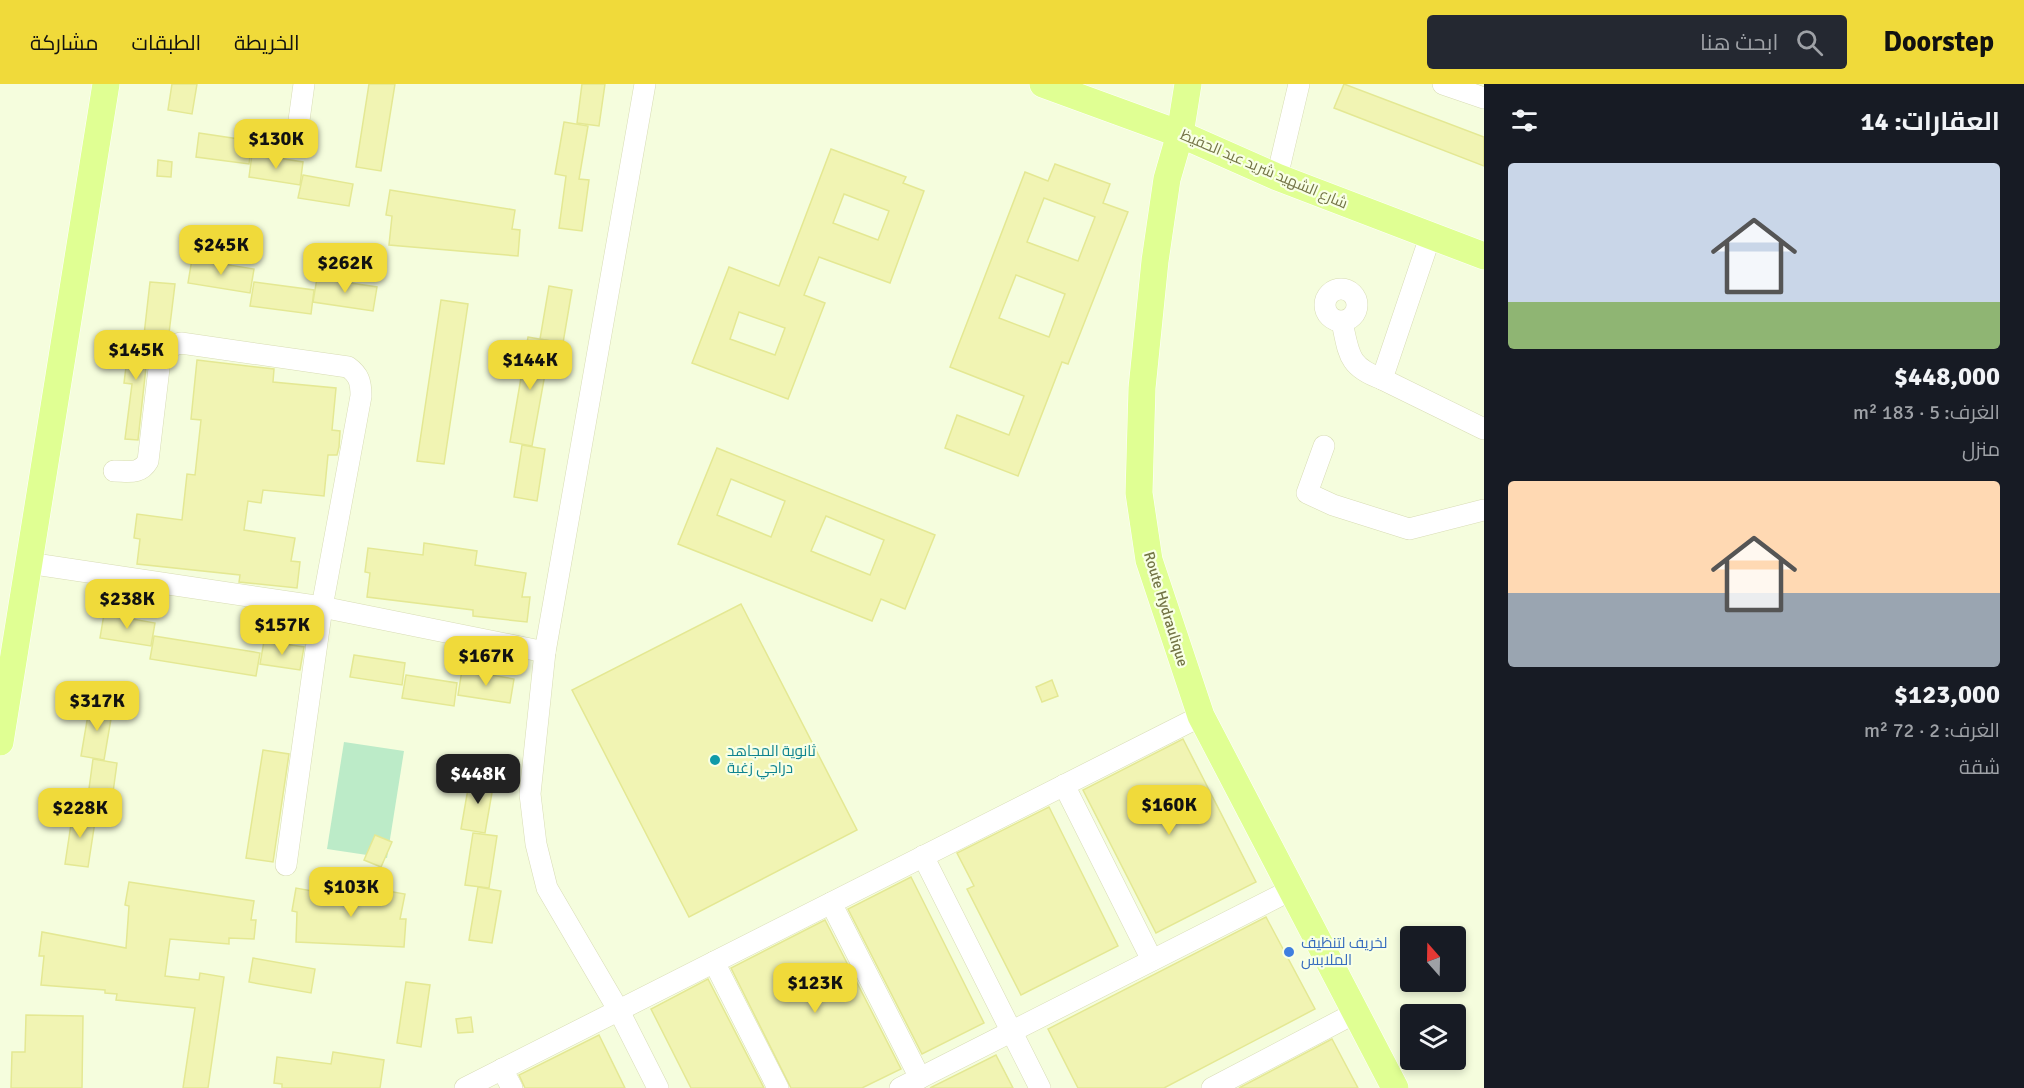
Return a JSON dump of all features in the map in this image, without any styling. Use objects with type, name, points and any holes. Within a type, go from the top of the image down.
[{"type":"main road","points":[[0,742],[106,84]]},
{"type":"main road","name":"شارع الشهيد شريد عبد الحفيظ","points":[[1043,84],[1180,134],[1277,177],[1484,256]]},
{"type":"main road","name":"Route Hydraulique","points":[[1188,84],[1180,134],[1167,179],[1155,261],[1142,388],[1139,493],[1149,560],[1201,716],[1395,1088]]},
{"type":"street","points":[[296,142],[304,84]]},
{"type":"street","points":[[645,84],[545,652],[530,794],[536,844],[548,888],[618,1011],[658,1088]]},
{"type":"street","points":[[1277,177],[1299,84]]},
{"type":"street","points":[[1443,84],[1484,98]]},
{"type":"street","points":[[1382,379],[1430,237]]},
{"type":"street","points":[[1342,321],[1350,354],[1362,372],[1382,379],[1484,429]]},
{"type":"street","points":[[114,471],[135,472],[144,468],[148,461],[160,360],[164,351],[170,346],[181,343],[348,367],[357,373],[361,384],[361,396],[322,607],[286,865]]},
{"type":"street","points":[[1324,446],[1307,493],[1333,505],[1409,529],[1484,510]]},
{"type":"street","points":[[28,563],[322,607],[545,652]]},
{"type":"street","points":[[465,1088],[507,1079],[618,1011],[1201,716]]},
{"type":"street","points":[[1064,785],[1152,960]]},
{"type":"street","points":[[923,856],[1040,1088]]},
{"type":"street","points":[[900,1088],[1291,890]]},
{"type":"street","points":[[831,903],[920,1078]]},
{"type":"street","points":[[714,962],[778,1088]]},
{"type":"street","points":[[1212,1088],[1357,1012]]},
{"type":"green space","points":[[344,742],[404,751],[387,858],[327,849]]},
{"type":"building","points":[[172,84],[197,84],[192,114],[168,110]]},
{"type":"building","points":[[369,84],[395,84],[381,171],[356,167]]},
{"type":"building","points":[[582,84],[605,84],[599,126],[577,123]]},
{"type":"building","points":[[1344,84],[1484,137],[1484,166],[1334,108]]},
{"type":"building","points":[[564,122],[588,126],[579,179],[589,180],[582,231],[559,228],[566,176],[555,174]]},
{"type":"building","points":[[199,133],[252,141],[249,164],[196,157]]},
{"type":"building","points":[[831,149],[906,177],[903,183],[924,191],[890,283],[819,257],[804,295],[825,303],[788,399],[692,363],[729,267],[779,286]],"holes":[[[844,194],[889,211],[878,240],[833,223]],[[739,312],[785,328],[775,355],[730,339]]]},
{"type":"building","points":[[252,154],[303,162],[300,185],[249,177]]},
{"type":"building","points":[[158,160],[172,162],[171,177],[157,176]]},
{"type":"building","points":[[1055,164],[1110,184],[1103,203],[1128,212],[1068,364],[1062,362],[1018,476],[945,448],[957,415],[1009,435],[1024,396],[950,367],[1025,172],[1048,181]],"holes":[[[1044,198],[1095,217],[1078,261],[1027,242]],[[1016,275],[1065,294],[1049,337],[999,318]]]},
{"type":"building","points":[[303,175],[353,184],[349,206],[298,198]]},
{"type":"building","points":[[390,190],[515,210],[512,229],[520,230],[518,256],[389,245],[392,216],[386,215]]},
{"type":"building","points":[[192,259],[254,269],[250,293],[188,283]]},
{"type":"building","points":[[317,278],[377,287],[373,311],[313,302]]},
{"type":"building","points":[[150,282],[175,284],[169,333],[163,336],[144,335]]},
{"type":"building","points":[[254,282],[314,290],[311,314],[250,306]]},
{"type":"building","points":[[549,286],[572,290],[563,343],[540,339]]},
{"type":"building","points":[[441,300],[468,304],[444,464],[417,461]]},
{"type":"building","points":[[130,334],[154,337],[147,358],[138,440],[125,439],[132,384],[124,383]]},
{"type":"building","points":[[528,337],[551,341],[532,446],[510,442]]},
{"type":"building","points":[[197,360],[274,369],[273,382],[336,388],[332,430],[340,431],[339,447],[337,455],[328,455],[324,496],[263,490],[261,503],[248,501],[244,530],[295,538],[291,561],[300,562],[297,588],[239,582],[240,575],[137,564],[140,539],[134,538],[137,514],[182,520],[187,474],[195,475],[201,420],[191,419]]},
{"type":"building","points":[[522,445],[545,449],[537,501],[514,497]]},
{"type":"building","points":[[717,448],[935,535],[905,609],[881,599],[872,621],[678,544]],"holes":[[[731,479],[785,501],[771,537],[717,515]],[[826,516],[884,540],[870,575],[811,551]]]},
{"type":"building","points":[[424,543],[477,551],[475,565],[526,573],[522,597],[530,597],[527,622],[473,616],[473,610],[367,597],[370,573],[365,572],[368,548],[423,555]]},
{"type":"building","name":"ثانوية المجاهد دراجي زغبة","points":[[741,604],[857,830],[689,917],[572,690]]},
{"type":"building","points":[[104,614],[155,623],[151,646],[100,638]]},
{"type":"building","points":[[154,636],[260,653],[256,676],[150,659]]},
{"type":"building","points":[[264,641],[304,647],[300,670],[260,664]]},
{"type":"building","points":[[354,655],[405,663],[402,685],[350,677]]},
{"type":"building","points":[[462,670],[514,679],[510,703],[458,695]]},
{"type":"building","points":[[406,675],[457,683],[454,706],[402,698]]},
{"type":"building","points":[[1052,680],[1058,696],[1042,702],[1036,687]]},
{"type":"building","points":[[90,703],[113,707],[104,760],[81,756]]},
{"type":"building","points":[[1183,739],[1256,882],[1156,933],[1083,790]]},
{"type":"building","points":[[263,750],[289,754],[273,862],[246,858]]},
{"type":"building","points":[[93,759],[117,763],[110,814],[86,811]]},
{"type":"building","points":[[470,777],[494,781],[485,833],[461,829]]},
{"type":"building","points":[[1049,807],[1118,946],[1021,995],[967,889],[974,886],[957,853]]},
{"type":"building","points":[[73,811],[96,815],[88,867],[65,864]]},
{"type":"building","points":[[473,833],[497,836],[489,888],[465,885]]},
{"type":"building","points":[[375,835],[392,842],[381,867],[364,860]]},
{"type":"building","points":[[911,877],[984,1023],[922,1054],[848,909]]},
{"type":"building","points":[[129,882],[254,901],[251,920],[256,920],[254,939],[229,938],[229,944],[170,939],[165,976],[199,980],[200,973],[224,977],[208,1088],[183,1088],[195,1008],[116,1000],[117,994],[105,993],[105,990],[41,985],[44,956],[39,956],[42,932],[126,948],[129,906],[125,905]]},
{"type":"building","points":[[353,885],[405,894],[400,919],[406,919],[404,947],[296,942],[297,912],[292,911],[296,888],[351,898]]},
{"type":"building","points":[[478,887],[501,891],[492,943],[469,940]]},
{"type":"building","points":[[1266,917],[1315,1009],[1164,1088],[1078,1088],[1048,1029]]},
{"type":"building","points":[[825,920],[901,1069],[862,1088],[791,1088],[731,968]]},
{"type":"building","points":[[253,958],[315,969],[311,993],[249,982]]},
{"type":"building","points":[[708,979],[764,1088],[691,1088],[651,1009]]},
{"type":"building","points":[[406,982],[430,985],[421,1047],[397,1043]]},
{"type":"building","points":[[26,1015],[83,1016],[82,1088],[11,1088],[12,1052],[25,1052]]},
{"type":"building","points":[[471,1017],[473,1032],[458,1033],[456,1019]]},
{"type":"building","points":[[599,1035],[625,1088],[525,1088],[519,1075]]},
{"type":"building","points":[[1332,1039],[1358,1088],[1239,1088]]},
{"type":"building","points":[[333,1052],[384,1060],[380,1088],[282,1088],[282,1084],[274,1083],[277,1057],[331,1064]]},
{"type":"building","points":[[996,1055],[1013,1088],[930,1088]]},
{"type":"place","name":"ثانوية المجاهد دراجي زغبة","points":[[715,760]]},
{"type":"place","name":"لخريف لتنظيف الملابس","points":[[1289,952]]}]
